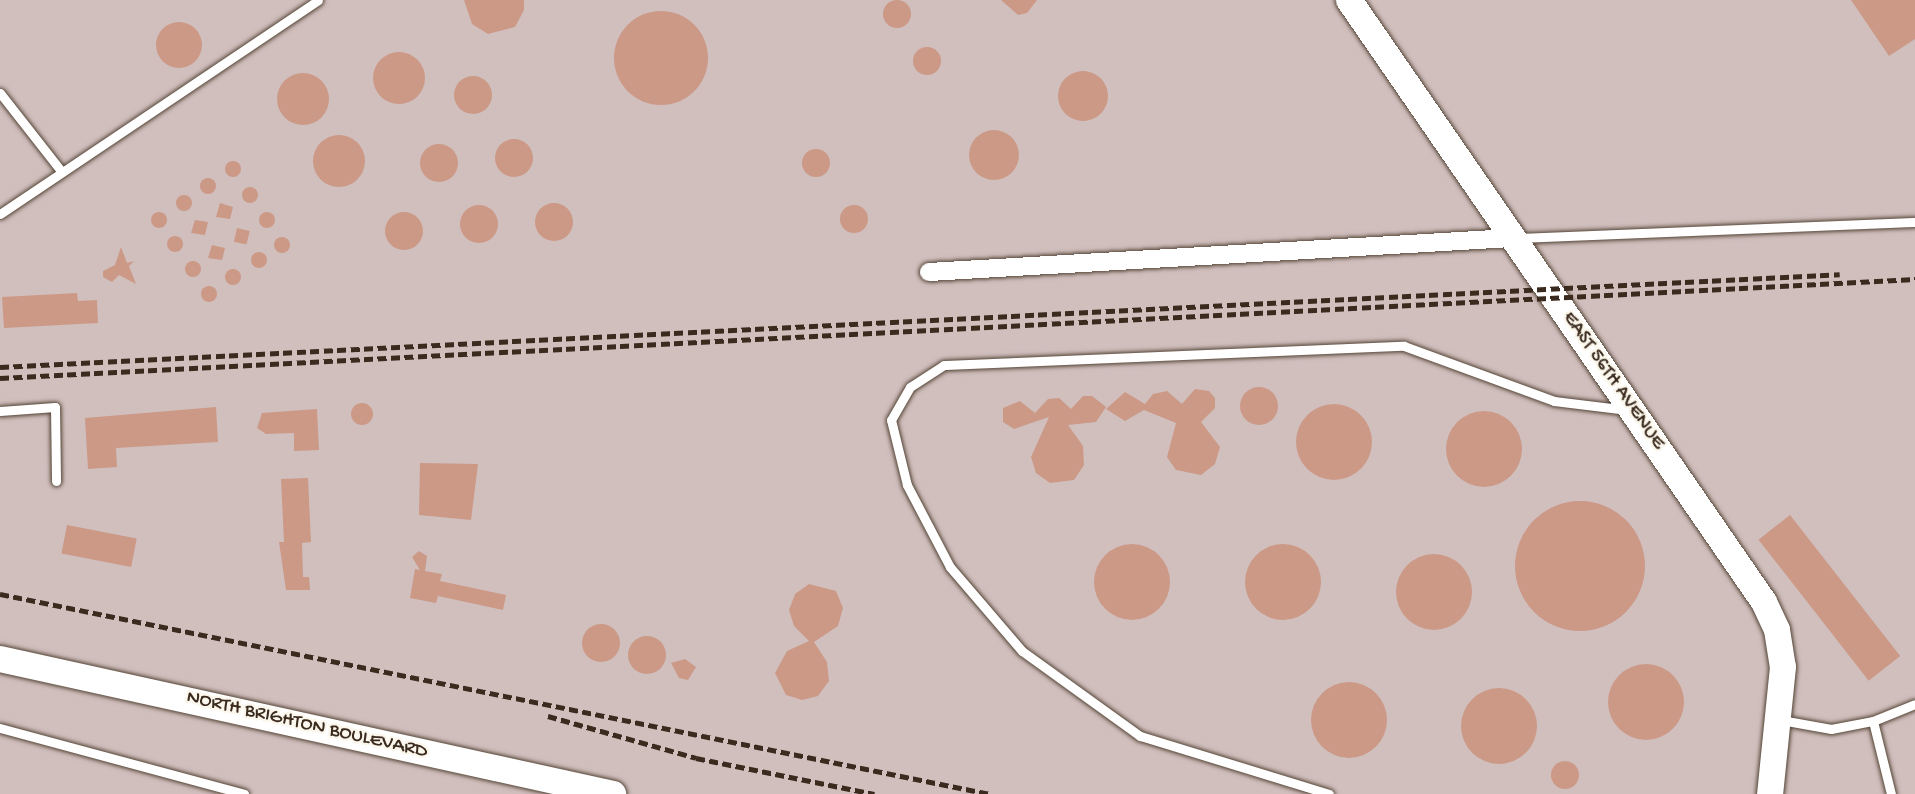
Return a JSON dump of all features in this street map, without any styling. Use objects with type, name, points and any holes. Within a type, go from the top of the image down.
[{"type":"main road","name":"EAST 56TH AVENUE","points":[[1349,0],[1633,411],[1772,617],[1784,667],[1770,794]]},
{"type":"main road","name":"NORTH BRIGHTON BOULEVARD","points":[[0,659],[613,794]]},
{"type":"street","points":[[929,273],[1512,238]]},
{"type":"lane","points":[[0,214],[318,0]]},
{"type":"lane","points":[[0,93],[62,172]]},
{"type":"lane","points":[[1512,238],[1915,222]]},
{"type":"lane","points":[[1329,794],[1140,736],[1022,651],[950,567],[907,486],[891,420],[910,387],[944,365],[1404,346],[1554,400],[1633,411]]},
{"type":"lane","points":[[0,411],[55,407],[56,481]]},
{"type":"lane","points":[[1779,720],[1831,729],[1873,721],[1915,704]]},
{"type":"lane","points":[[1873,721],[1891,794]]},
{"type":"lane","points":[[0,728],[244,794]]},
{"type":"shaded area","points":[[0,0],[1915,0],[1915,794],[0,794]]},
{"type":"building","points":[[464,0],[524,0],[524,10],[515,27],[488,34],[472,24]]},
{"type":"building","points":[[897,0],[907,4],[911,14],[907,24],[897,28],[887,24],[883,14],[887,4]]},
{"type":"building","points":[[1001,0],[1037,0],[1027,13],[1018,15]]},
{"type":"building","points":[[1851,0],[1915,0],[1915,39],[1889,56]]},
{"type":"building","points":[[661,11],[679,15],[694,25],[704,40],[708,58],[704,76],[694,91],[679,101],[661,105],[643,101],[628,91],[618,76],[614,58],[618,40],[628,25],[643,15]]},
{"type":"building","points":[[179,22],[195,29],[202,45],[195,61],[179,68],[163,61],[156,45],[163,29]]},
{"type":"building","points":[[927,47],[937,51],[941,61],[937,71],[927,75],[917,71],[913,61],[917,51]]},
{"type":"building","points":[[399,52],[409,54],[417,60],[423,68],[425,78],[423,88],[417,96],[409,102],[399,104],[389,102],[381,96],[375,88],[373,78],[375,68],[381,60],[389,54]]},
{"type":"building","points":[[1083,71],[1101,78],[1108,96],[1101,114],[1083,121],[1065,114],[1058,96],[1065,78]]},
{"type":"building","points":[[303,73],[317,77],[325,85],[329,99],[325,113],[317,121],[303,125],[289,121],[281,113],[277,99],[281,85],[289,77]]},
{"type":"building","points":[[473,76],[486,82],[492,95],[486,108],[473,114],[460,108],[454,95],[460,82]]},
{"type":"building","points":[[994,130],[1012,137],[1019,155],[1012,173],[994,180],[976,173],[969,155],[976,137]]},
{"type":"building","points":[[339,135],[349,137],[357,143],[363,151],[365,161],[363,171],[357,179],[349,185],[339,187],[329,185],[321,179],[315,171],[313,161],[315,151],[321,143],[329,137]]},
{"type":"building","points":[[514,139],[527,145],[533,158],[527,171],[514,177],[501,171],[495,158],[501,145]]},
{"type":"building","points":[[439,144],[452,150],[458,163],[452,176],[439,182],[426,176],[420,163],[426,150]]},
{"type":"building","points":[[816,149],[826,153],[830,163],[826,173],[816,177],[806,173],[802,163],[806,153]]},
{"type":"building","points":[[233,161],[241,169],[233,177],[225,169]]},
{"type":"building","points":[[208,178],[214,180],[216,186],[214,192],[208,194],[202,192],[200,186],[202,180]]},
{"type":"building","points":[[250,187],[258,195],[250,203],[242,195]]},
{"type":"building","points":[[184,195],[190,197],[192,203],[190,209],[184,211],[178,209],[176,203],[178,197]]},
{"type":"building","points":[[220,203],[233,207],[230,219],[216,217]]},
{"type":"building","points":[[554,203],[567,209],[573,222],[567,235],[554,241],[541,235],[535,222],[541,209]]},
{"type":"building","points":[[479,205],[492,211],[498,224],[492,237],[479,243],[466,237],[460,224],[466,211]]},
{"type":"building","points":[[854,205],[864,209],[868,219],[864,229],[854,233],[844,229],[840,219],[844,209]]},
{"type":"building","points":[[159,212],[165,214],[167,220],[165,226],[159,228],[153,226],[151,220],[153,214]]},
{"type":"building","points":[[267,212],[273,214],[275,220],[273,226],[267,228],[261,226],[259,220],[261,214]]},
{"type":"building","points":[[404,212],[417,218],[423,231],[417,244],[404,250],[391,244],[385,231],[391,218]]},
{"type":"building","points":[[195,220],[208,222],[205,235],[191,233]]},
{"type":"building","points":[[237,228],[250,231],[247,245],[234,242]]},
{"type":"building","points":[[175,236],[181,238],[183,244],[181,250],[175,252],[169,250],[167,244],[169,238]]},
{"type":"building","points":[[282,237],[290,245],[282,253],[274,245]]},
{"type":"building","points":[[212,245],[225,248],[222,260],[208,258]]},
{"type":"building","points":[[121,247],[127,263],[134,261],[129,266],[136,284],[119,275],[112,282],[103,277],[103,271],[115,265]]},
{"type":"building","points":[[259,252],[265,254],[267,260],[265,266],[259,268],[253,266],[251,260],[253,254]]},
{"type":"building","points":[[193,261],[199,263],[201,269],[199,275],[193,277],[187,275],[185,269],[187,263]]},
{"type":"building","points":[[233,269],[241,277],[233,285],[225,277]]},
{"type":"building","points":[[209,286],[217,294],[209,302],[201,294]]},
{"type":"building","points":[[77,293],[78,301],[97,300],[98,323],[4,328],[2,297]]},
{"type":"building","points":[[1259,387],[1272,393],[1278,406],[1272,419],[1259,425],[1246,419],[1240,406],[1246,393]]},
{"type":"building","points":[[1195,389],[1209,391],[1215,398],[1215,408],[1201,422],[1220,447],[1215,464],[1201,475],[1176,470],[1167,457],[1176,423],[1144,410],[1125,421],[1106,409],[1125,392],[1145,404],[1153,394],[1167,391],[1182,404]]},
{"type":"building","points":[[1083,396],[1092,396],[1106,407],[1096,422],[1068,425],[1083,446],[1084,465],[1074,480],[1050,483],[1036,473],[1031,457],[1049,417],[1014,429],[1003,422],[1003,408],[1020,401],[1035,413],[1048,399],[1059,398],[1071,409]]},
{"type":"building","points":[[362,403],[370,406],[373,414],[370,422],[362,425],[354,422],[351,414],[354,406]]},
{"type":"building","points":[[1334,404],[1348,407],[1361,415],[1369,428],[1372,442],[1369,456],[1361,469],[1348,477],[1334,480],[1320,477],[1307,469],[1299,456],[1296,442],[1299,428],[1307,415],[1320,407]]},
{"type":"building","points":[[216,407],[218,442],[116,448],[117,467],[88,469],[85,418]]},
{"type":"building","points":[[317,409],[319,450],[294,451],[294,433],[266,434],[257,428],[262,413]]},
{"type":"building","points":[[1484,411],[1498,414],[1511,422],[1519,435],[1522,449],[1519,463],[1511,476],[1498,484],[1484,487],[1470,484],[1457,476],[1449,463],[1446,449],[1449,435],[1457,422],[1470,414]]},
{"type":"building","points":[[420,463],[478,464],[471,520],[419,515]]},
{"type":"building","points":[[308,478],[311,542],[302,543],[303,577],[309,577],[310,590],[286,590],[279,542],[284,542],[281,479]]},
{"type":"building","points":[[1580,501],[1605,506],[1626,520],[1640,541],[1645,566],[1640,591],[1626,612],[1605,626],[1580,631],[1555,626],[1534,612],[1520,591],[1515,566],[1520,541],[1534,520],[1555,506]]},
{"type":"building","points":[[1790,515],[1900,656],[1869,681],[1758,540]]},
{"type":"building","points":[[67,525],[137,539],[131,567],[61,553]]},
{"type":"building","points":[[1132,544],[1146,547],[1159,555],[1167,568],[1170,582],[1167,596],[1159,609],[1146,617],[1132,620],[1118,617],[1105,609],[1097,596],[1094,582],[1097,568],[1105,555],[1118,547]]},
{"type":"building","points":[[1283,544],[1297,547],[1310,555],[1318,568],[1321,582],[1318,596],[1310,609],[1297,617],[1283,620],[1269,617],[1256,609],[1248,596],[1245,582],[1248,568],[1256,555],[1269,547]]},
{"type":"building","points":[[419,551],[427,556],[425,571],[442,574],[440,581],[506,595],[503,610],[438,596],[436,603],[410,598],[415,569],[420,570],[412,557]]},
{"type":"building","points":[[1434,554],[1448,557],[1461,565],[1469,578],[1472,592],[1469,606],[1461,619],[1448,627],[1434,630],[1420,627],[1407,619],[1399,606],[1396,592],[1399,578],[1407,565],[1420,557]]},
{"type":"building","points":[[809,584],[836,591],[843,608],[838,626],[814,642],[827,662],[829,681],[818,696],[802,700],[786,695],[775,673],[787,651],[809,641],[794,626],[789,610],[795,594]]},
{"type":"building","points":[[601,624],[615,629],[620,643],[615,657],[601,662],[587,657],[582,643],[587,629]]},
{"type":"building","points":[[647,636],[661,641],[666,655],[661,669],[647,674],[633,669],[628,655],[633,641]]},
{"type":"building","points":[[685,659],[696,667],[688,680],[679,678],[671,663]]},
{"type":"building","points":[[1646,664],[1660,667],[1673,675],[1681,688],[1684,702],[1681,716],[1673,729],[1660,737],[1646,740],[1632,737],[1619,729],[1611,716],[1608,702],[1611,688],[1619,675],[1632,667]]},
{"type":"building","points":[[1349,682],[1363,685],[1376,693],[1384,706],[1387,720],[1384,734],[1376,747],[1363,755],[1349,758],[1335,755],[1322,747],[1314,734],[1311,720],[1314,706],[1322,693],[1335,685]]},
{"type":"building","points":[[1499,688],[1513,691],[1526,699],[1534,712],[1537,726],[1534,740],[1526,753],[1513,761],[1499,764],[1485,761],[1472,753],[1464,740],[1461,726],[1464,712],[1472,699],[1485,691]]},
{"type":"building","points":[[1565,761],[1575,765],[1579,775],[1575,785],[1565,789],[1555,785],[1551,775],[1555,765]]},
{"type":"railway","points":[[0,367],[1840,274]]},
{"type":"railway","points":[[0,378],[1915,279]]},
{"type":"railway","points":[[0,594],[990,794]]},
{"type":"railway","points":[[548,716],[696,758],[874,794]]}]
